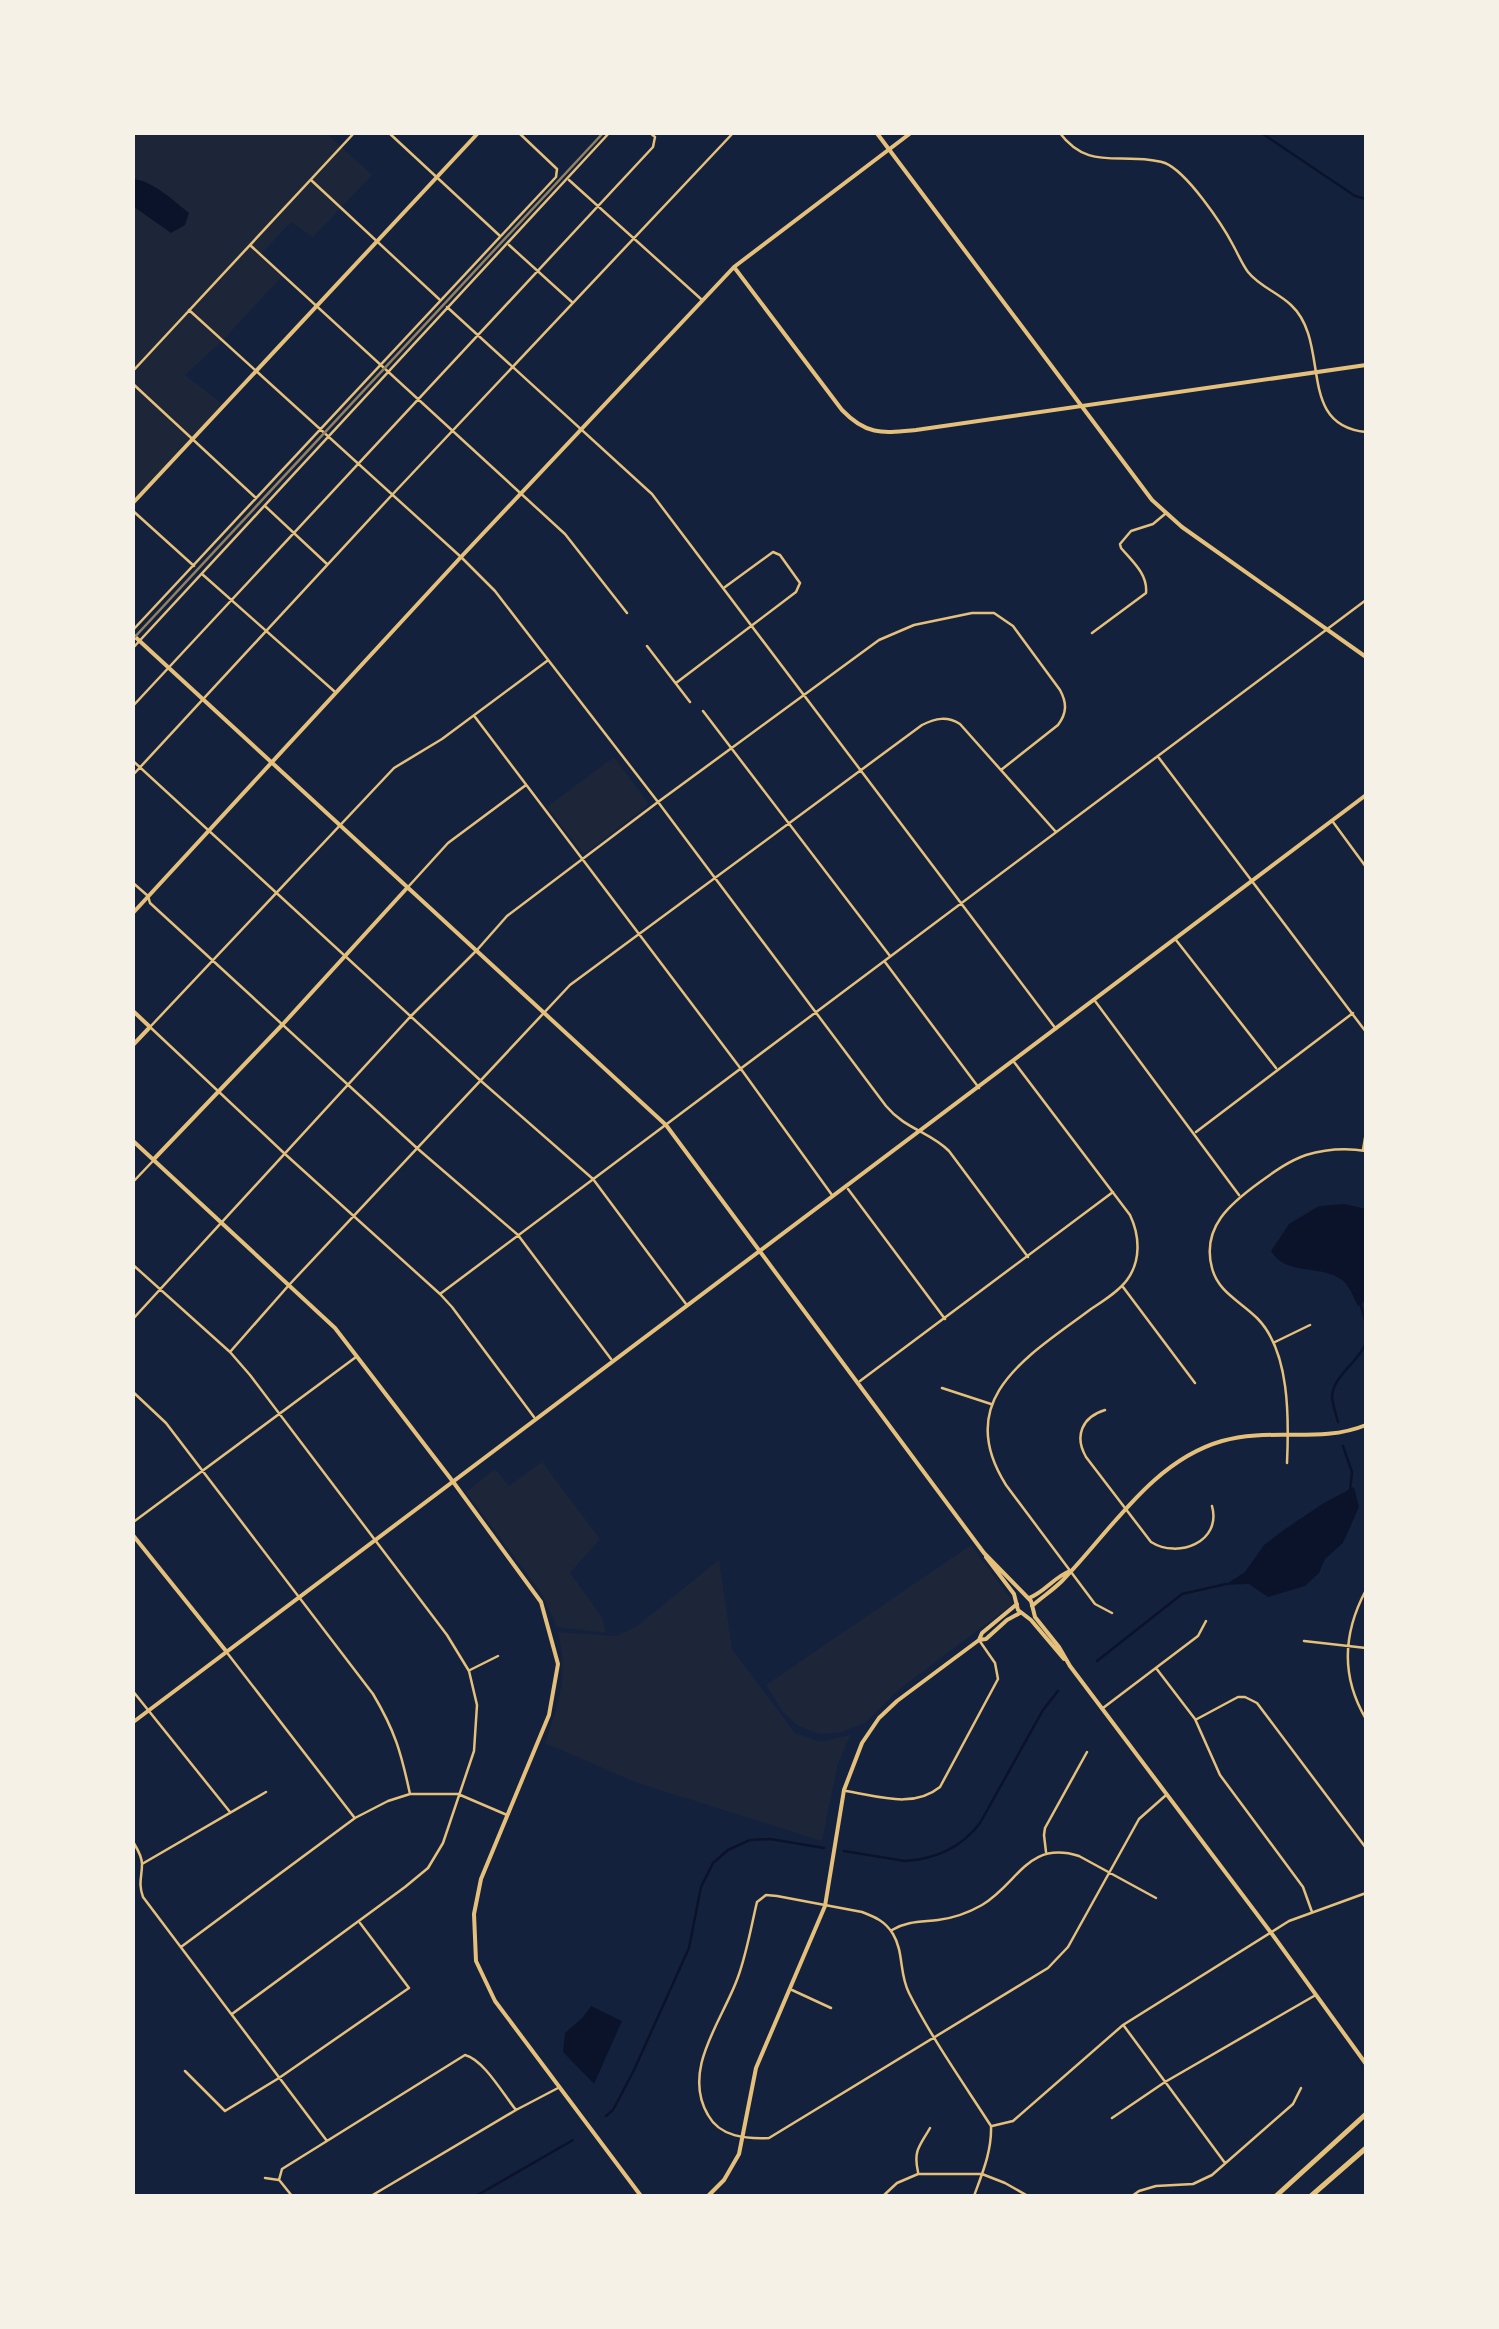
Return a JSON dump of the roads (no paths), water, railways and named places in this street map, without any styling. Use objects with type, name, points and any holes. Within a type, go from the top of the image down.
[{"type":"highway","points":[[1276,2196],[1366,2114]]},
{"type":"highway","points":[[1311,2196],[1366,2148]]},
{"type":"street","points":[[132,372],[355,132]]},
{"type":"street","points":[[388,132],[500,236]]},
{"type":"street","points":[[194,566],[132,507],[479,132]]},
{"type":"street","points":[[518,132],[558,173],[132,632],[666,1124],[984,1552],[1028,1598],[1035,1617],[1070,1666]]},
{"type":"street","points":[[132,648],[610,132]]},
{"type":"street","points":[[132,706],[654,147],[654,137],[649,132]]},
{"type":"street","points":[[132,776],[734,132]]},
{"type":"street","points":[[876,132],[1140,486],[1182,527],[1366,657]]},
{"type":"street","points":[[132,914],[734,267],[912,132]]},
{"type":"street","points":[[1059,132],[1080,153],[1095,158],[1166,163],[1188,181],[1217,218],[1250,274],[1294,307],[1305,323],[1322,403],[1330,415],[1353,431],[1366,432]]},
{"type":"street","points":[[311,180],[440,300]]},
{"type":"street","points":[[568,180],[702,300]]},
{"type":"street","points":[[508,244],[573,303]]},
{"type":"street","points":[[250,245],[565,534],[627,613]]},
{"type":"street","points":[[734,267],[842,410],[854,423],[880,432],[1366,365]]},
{"type":"street","points":[[448,306],[652,494],[1056,1029]]},
{"type":"street","points":[[190,310],[495,592],[892,1114],[949,1151],[1028,1257]]},
{"type":"street","points":[[132,384],[256,498]]},
{"type":"street","points":[[264,504],[328,564]]},
{"type":"street","points":[[1092,634],[1146,593],[1143,574],[1120,544],[1130,532],[1152,524],[1166,513]]},
{"type":"street","points":[[676,684],[796,592],[799,580],[780,555],[773,552],[722,588]]},
{"type":"street","points":[[201,573],[337,694]]},
{"type":"street","points":[[440,1294],[1366,600]]},
{"type":"street","points":[[132,1320],[507,916],[891,633],[972,612],[994,613],[1013,626],[1060,690],[1066,708],[1058,725],[1002,770]]},
{"type":"street","points":[[647,646],[690,702]]},
{"type":"street","points":[[132,1046],[399,764],[432,746],[548,660]]},
{"type":"street","points":[[702,712],[890,956]]},
{"type":"street","points":[[474,716],[742,1069],[834,1197]]},
{"type":"street","points":[[230,1352],[570,985],[922,725],[944,718],[960,724],[1057,833]]},
{"type":"street","points":[[1158,756],[1366,1032]]},
{"type":"street","points":[[132,760],[593,1179],[688,1307]]},
{"type":"street","points":[[132,1183],[448,843],[526,785]]},
{"type":"street","points":[[132,1723],[1366,795]]},
{"type":"street","points":[[1332,821],[1366,867]]},
{"type":"street","points":[[132,882],[349,1086],[518,1235],[614,1363]]},
{"type":"street","points":[[1175,939],[1276,1069]]},
{"type":"street","points":[[884,961],[980,1088]]},
{"type":"street","points":[[1094,1000],[1240,1196]]},
{"type":"street","points":[[132,1010],[440,1294],[537,1420]]},
{"type":"street","points":[[1194,1132],[1354,1013]]},
{"type":"street","points":[[1014,1062],[1130,1215],[1138,1239],[1134,1266],[1122,1286],[1013,1370],[992,1404],[988,1434],[994,1464],[1006,1485],[1095,1604],[1112,1613]]},
{"type":"street","points":[[1288,1463],[1286,1394],[1274,1342],[1259,1320],[1222,1288],[1212,1268],[1212,1232],[1220,1216],[1240,1196],[1276,1170],[1306,1155],[1329,1150],[1365,1150],[1366,1132]]},
{"type":"street","points":[[132,1140],[335,1328],[542,1602],[558,1664],[549,1715],[481,1879],[474,1914],[476,1962],[494,2001],[641,2196]]},
{"type":"street","points":[[847,1188],[945,1319]]},
{"type":"street","points":[[859,1382],[1113,1192]]},
{"type":"street","points":[[132,1264],[230,1352],[280,1414],[447,1634],[469,1671],[477,1706],[474,1751],[443,1843],[428,1868],[232,2014]]},
{"type":"street","points":[[1122,1286],[1195,1383]]},
{"type":"street","points":[[1274,1342],[1310,1325]]},
{"type":"street","points":[[132,1523],[356,1356]]},
{"type":"street","points":[[942,1388],[992,1404]]},
{"type":"street","points":[[132,1391],[166,1423],[372,1694],[400,1747],[410,1794]]},
{"type":"street","points":[[1105,1410],[1085,1422],[1080,1445],[1151,1542],[1166,1549],[1196,1544],[1208,1535],[1214,1518],[1212,1506]]},
{"type":"street","points":[[979,1640],[986,1640],[1007,1620],[1028,1612],[1064,1580],[1164,1472],[1200,1449],[1238,1437],[1336,1434],[1366,1425]]},
{"type":"street","points":[[132,1534],[355,1818]]},
{"type":"street","points":[[984,1552],[1014,1594],[1018,1610],[1070,1666],[1366,2064]]},
{"type":"street","points":[[709,2196],[724,2180],[738,2154],[756,2068],[825,1906],[844,1790],[862,1743],[897,1701],[979,1640],[1020,1599],[1041,1592],[1070,1571]]},
{"type":"street","points":[[1366,1590],[1347,1646],[1352,1688],[1366,1719]]},
{"type":"street","points":[[1102,1708],[1198,1636],[1206,1621]]},
{"type":"street","points":[[844,1790],[908,1801],[940,1787],[998,1679],[995,1663],[979,1640]]},
{"type":"street","points":[[1304,1641],[1366,1648]]},
{"type":"street","points":[[469,1671],[498,1656]]},
{"type":"street","points":[[1156,1668],[1195,1719],[1215,1766],[1296,1876],[1312,1912]]},
{"type":"street","points":[[132,1690],[230,1812]]},
{"type":"street","points":[[1195,1719],[1238,1697],[1256,1703],[1366,1848]]},
{"type":"street","points":[[1047,1853],[1045,1828],[1086,1752]]},
{"type":"street","points":[[142,1864],[266,1792]]},
{"type":"street","points":[[181,1947],[355,1818],[388,1800],[410,1794],[458,1794],[507,1815]]},
{"type":"street","points":[[974,2196],[991,2139],[990,2126],[935,2036],[904,1984],[897,1942],[891,1930],[875,1916],[766,1896],[757,1902],[737,1980],[706,2049],[698,2079],[702,2105],[713,2124],[742,2140],[769,2138],[935,2036],[1034,1977],[1059,1958],[1139,1819],[1166,1796]]},
{"type":"street","points":[[132,1840],[142,1864],[138,1886],[143,1896],[327,2142]]},
{"type":"street","points":[[891,1930],[909,1922],[965,1914],[991,1900],[1026,1864],[1047,1853],[1079,1856],[1156,1898]]},
{"type":"street","points":[[132,1874],[140,1874]]},
{"type":"street","points":[[990,2126],[1012,2121],[1123,2025],[1290,1922],[1366,1894]]},
{"type":"street","points":[[185,2071],[224,2111],[408,1988],[359,1922]]},
{"type":"street","points":[[791,1990],[831,2008]]},
{"type":"street","points":[[1112,2118],[1165,2082],[1316,1995]]},
{"type":"street","points":[[1123,2025],[1226,2163]]},
{"type":"street","points":[[280,2180],[282,2169],[465,2055],[474,2058],[516,2110]]},
{"type":"street","points":[[371,2196],[559,2088]]},
{"type":"street","points":[[1132,2196],[1156,2186],[1194,2184],[1212,2175],[1293,2104],[1301,2088]]},
{"type":"street","points":[[918,2174],[914,2158],[930,2128]]},
{"type":"street","points":[[883,2196],[918,2174],[982,2174],[1028,2196]]},
{"type":"street","points":[[265,2178],[280,2180],[292,2196]]},
{"type":"waterway","points":[[1260,132],[1355,196],[1366,199]]},
{"type":"waterway","points":[[1360,1302],[1366,1324]]},
{"type":"waterway","points":[[1338,1422],[1333,1390],[1366,1343]]},
{"type":"waterway","points":[[1343,1446],[1352,1472],[1350,1490]]},
{"type":"waterway","points":[[1097,1661],[1182,1594],[1226,1584]]},
{"type":"waterway","points":[[844,1851],[905,1861],[937,1855],[965,1839],[980,1823],[1043,1710],[1058,1691]]},
{"type":"waterway","points":[[606,2116],[634,2070],[689,1948],[701,1887],[713,1863],[728,1850],[750,1840],[770,1839],[824,1848]]},
{"type":"waterway","points":[[476,2196],[573,2140]]},
{"type":"railway","points":[[132,640],[604,132]]}]
